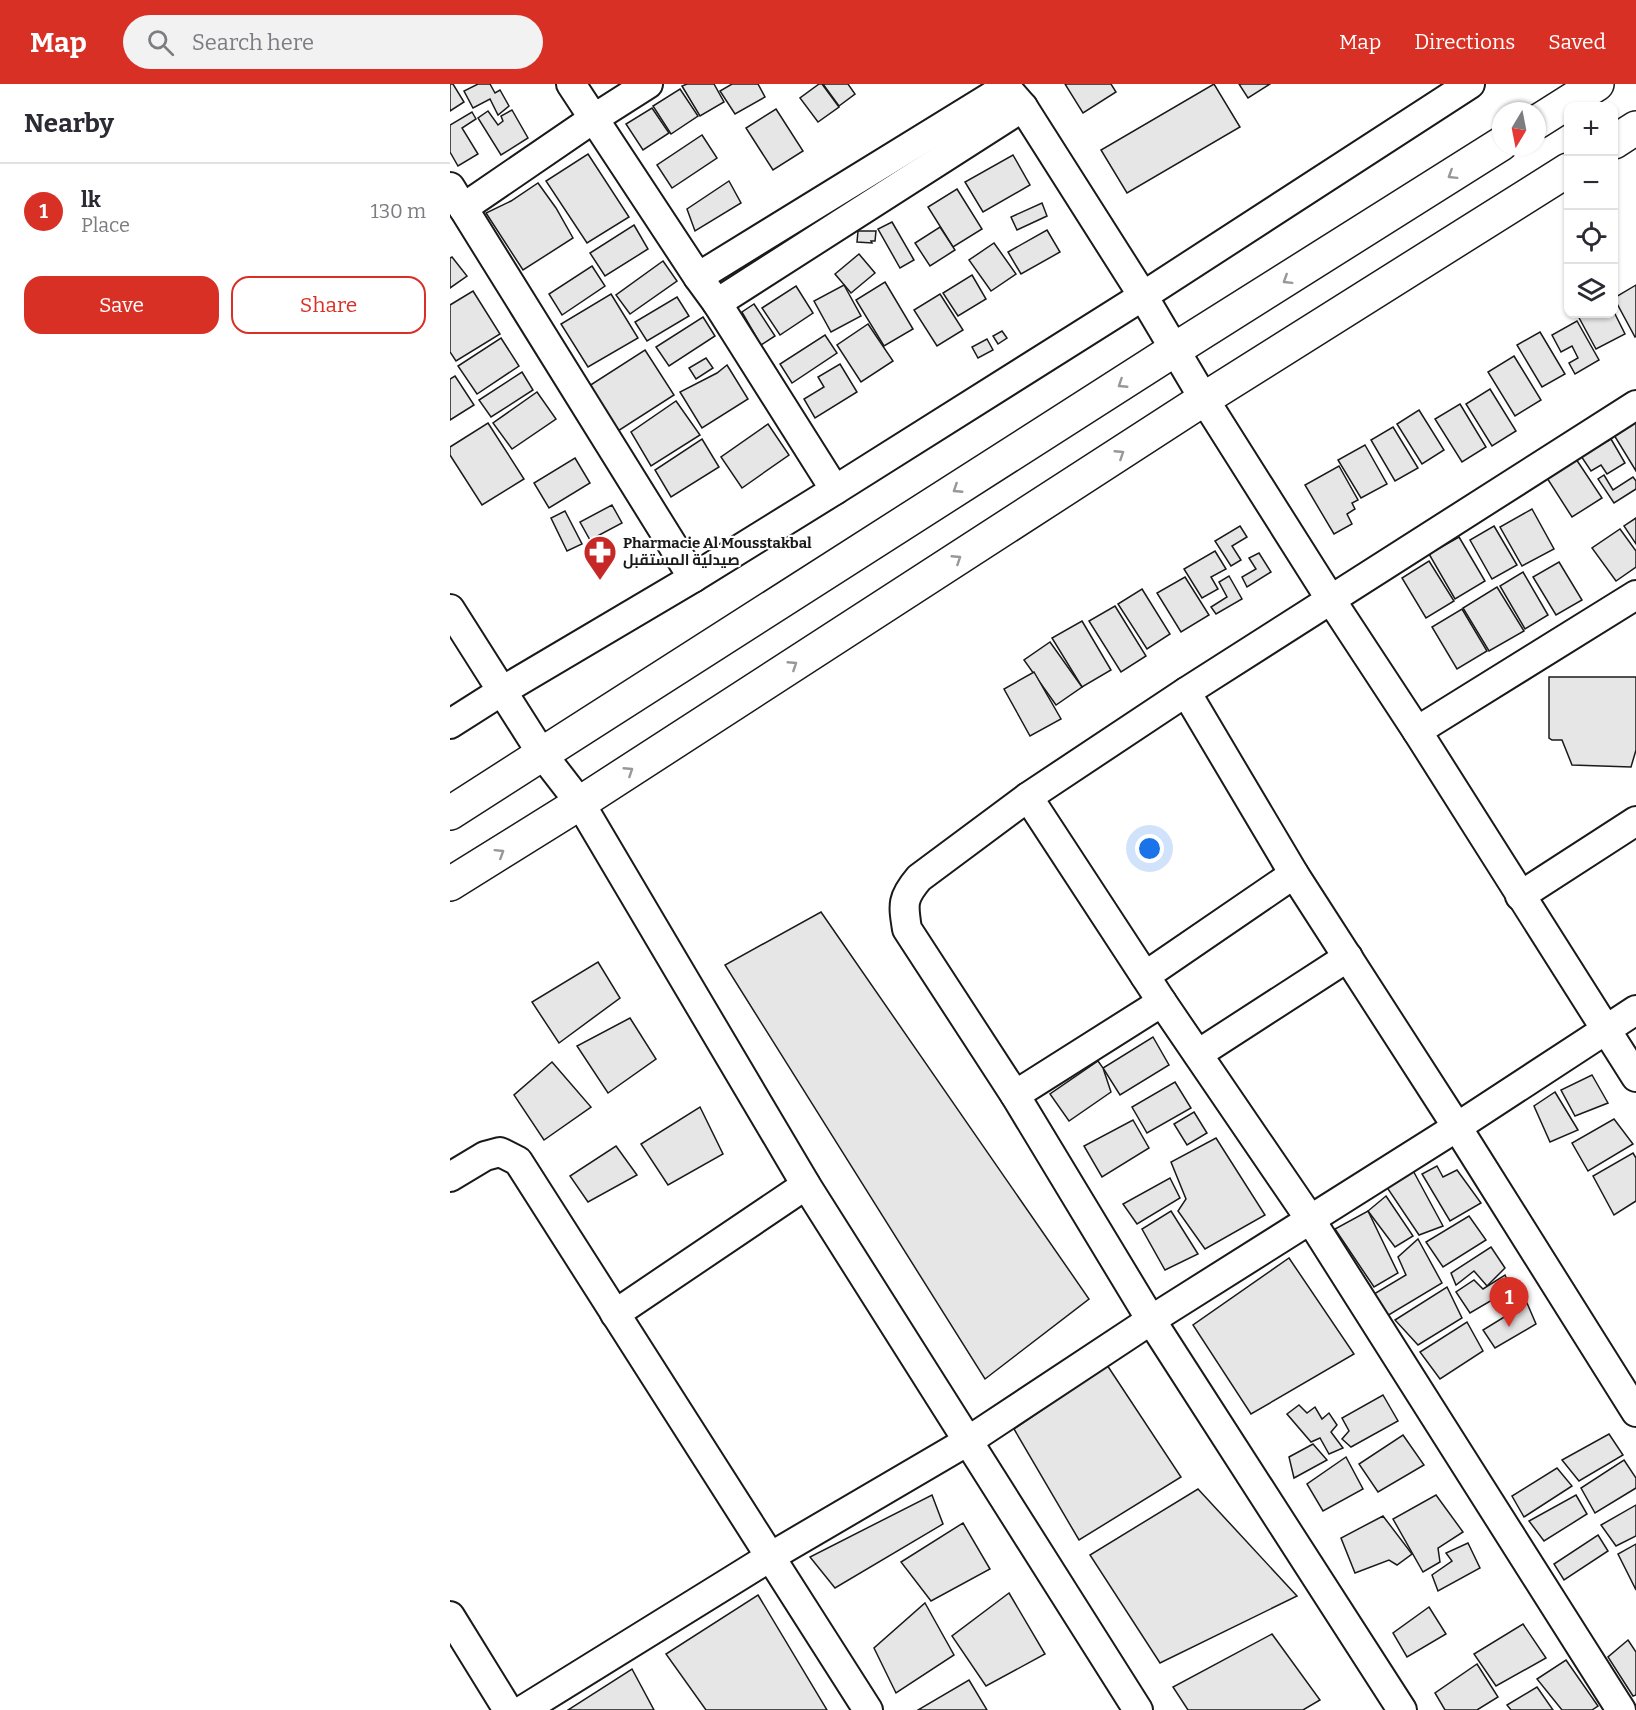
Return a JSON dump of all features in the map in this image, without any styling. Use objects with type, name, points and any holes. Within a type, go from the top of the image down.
[{"type":"street","points":[[571,84],[698,278],[717,303],[835,490]]},
{"type":"street","points":[[648,84],[593,119],[456,197],[693,578]]},
{"type":"street","points":[[450,723],[835,490],[1143,296],[1470,84]]},
{"type":"street","points":[[1546,116],[1597,84]]},
{"type":"street","points":[[698,278],[1010,93]]},
{"type":"street","points":[[1010,93],[1143,296],[1204,399],[1636,1077]]},
{"type":"street","points":[[717,303],[1010,93]]},
{"type":"street","points":[[1618,139],[1636,128]]},
{"type":"street","points":[[450,813],[1492,150]]},
{"type":"street","points":[[450,884],[580,803],[1204,399],[1564,173]]},
{"type":"street","points":[[1402,1710],[1151,1320],[1015,1095],[907,929],[903,908],[907,892],[919,878],[1028,797],[1186,692],[1636,405]]},
{"type":"street","points":[[1417,731],[1636,595]]},
{"type":"street","points":[[450,609],[542,754],[580,803],[806,1185],[1138,1710]]},
{"type":"street","points":[[1186,692],[1294,874],[1457,1126],[1636,1412]]},
{"type":"street","points":[[1028,797],[1162,1002],[1310,1219],[1621,1710]]},
{"type":"street","points":[[1520,896],[1636,821]]},
{"type":"street","points":[[1145,976],[1294,874]]},
{"type":"street","points":[[1198,1054],[1348,957]]},
{"type":"street","points":[[1015,1095],[1162,1002]]},
{"type":"street","points":[[523,1710],[770,1557],[968,1441],[1151,1320],[1636,1010]]},
{"type":"street","points":[[450,1177],[485,1156],[500,1152],[518,1161],[868,1710]]},
{"type":"street","points":[[615,1314],[806,1185]]},
{"type":"street","points":[[450,1616],[508,1710]]},
{"type":"building","points":[[450,84],[453,84],[464,102],[450,111]]},
{"type":"building","points":[[478,84],[490,84],[495,93],[500,90],[509,106],[498,115],[490,99],[473,108],[464,91]]},
{"type":"building","points":[[714,84],[724,102],[700,116],[682,86]]},
{"type":"building","points":[[732,84],[758,84],[765,97],[735,114],[720,91]]},
{"type":"building","points":[[822,84],[839,107],[818,122],[800,98]]},
{"type":"building","points":[[823,84],[848,84],[855,94],[839,106]]},
{"type":"building","points":[[1065,84],[1111,84],[1116,92],[1083,113]]},
{"type":"building","points":[[1214,84],[1240,127],[1127,193],[1101,150]]},
{"type":"building","points":[[1239,84],[1270,84],[1248,98]]},
{"type":"building","points":[[680,89],[698,116],[671,134],[653,106]]},
{"type":"building","points":[[652,108],[669,133],[643,150],[626,124]]},
{"type":"building","points":[[776,109],[803,151],[773,170],[746,128]]},
{"type":"building","points":[[512,110],[528,138],[501,155],[478,118],[488,111],[498,125],[503,121],[501,116]]},
{"type":"building","points":[[472,112],[476,119],[462,128],[478,154],[458,166],[450,152],[450,125]]},
{"type":"building","points":[[702,135],[717,158],[672,188],[657,165]]},
{"type":"building","points":[[588,154],[629,217],[587,243],[546,181]]},
{"type":"building","points":[[1013,155],[1030,185],[983,212],[965,182]]},
{"type":"building","points":[[729,181],[741,203],[695,231],[687,209]]},
{"type":"building","points":[[538,183],[573,238],[523,270],[486,213],[511,201]]},
{"type":"building","points":[[957,189],[982,229],[953,247],[928,207]]},
{"type":"building","points":[[1042,203],[1047,216],[1017,230],[1011,217]]},
{"type":"building","points":[[892,222],[914,260],[900,268],[878,229]]},
{"type":"building","points":[[634,225],[648,249],[605,276],[590,253]]},
{"type":"building","points":[[940,227],[955,250],[930,266],[915,243]]},
{"type":"building","points":[[1047,230],[1060,252],[1021,274],[1008,252]]},
{"type":"building","points":[[858,231],[876,231],[875,241],[871,241],[872,243],[857,242]]},
{"type":"building","points":[[994,243],[1016,274],[991,291],[969,260]]},
{"type":"building","points":[[859,254],[875,273],[851,293],[835,274]]},
{"type":"building","points":[[452,257],[467,276],[450,288],[450,258]]},
{"type":"building","points":[[663,261],[677,281],[630,314],[616,295]]},
{"type":"building","points":[[592,266],[605,286],[562,315],[549,294]]},
{"type":"building","points":[[972,275],[986,299],[958,316],[943,293]]},
{"type":"building","points":[[885,282],[913,329],[884,346],[856,300]]},
{"type":"building","points":[[844,285],[861,316],[831,332],[814,301]]},
{"type":"building","points":[[1636,285],[1635,337],[1618,305],[1618,296]]},
{"type":"building","points":[[796,286],[813,313],[780,335],[762,308]]},
{"type":"building","points":[[473,291],[500,334],[456,361],[450,352],[450,305]]},
{"type":"building","points":[[611,294],[638,338],[588,367],[561,324]]},
{"type":"building","points":[[940,294],[963,330],[937,346],[914,310]]},
{"type":"building","points":[[677,297],[689,316],[647,341],[635,322]]},
{"type":"building","points":[[754,304],[775,336],[761,345],[742,312]]},
{"type":"building","points":[[703,317],[715,336],[669,366],[656,347]]},
{"type":"building","points":[[1579,318],[1617,318],[1625,334],[1596,349]]},
{"type":"building","points":[[1577,321],[1599,360],[1575,374],[1569,363],[1578,358],[1572,346],[1561,352],[1552,335]]},
{"type":"building","points":[[868,324],[893,361],[861,382],[837,345]]},
{"type":"building","points":[[1002,331],[1007,338],[998,344],[993,336]]},
{"type":"building","points":[[1540,332],[1565,374],[1542,387],[1517,345]]},
{"type":"building","points":[[825,335],[837,353],[792,383],[780,364]]},
{"type":"building","points":[[501,338],[519,366],[477,394],[458,366]]},
{"type":"building","points":[[987,339],[993,350],[978,358],[972,347]]},
{"type":"building","points":[[645,350],[674,395],[618,431],[589,386]]},
{"type":"building","points":[[1514,356],[1541,400],[1515,416],[1488,372]]},
{"type":"building","points":[[706,358],[713,368],[696,379],[689,368]]},
{"type":"building","points":[[840,364],[857,392],[815,418],[804,399],[824,387],[818,377]]},
{"type":"building","points":[[727,365],[748,399],[702,428],[680,392],[717,373]]},
{"type":"building","points":[[522,372],[533,390],[491,417],[479,400]]},
{"type":"building","points":[[455,376],[474,405],[450,420],[450,379]]},
{"type":"building","points":[[1490,389],[1516,431],[1492,446],[1466,404]]},
{"type":"building","points":[[537,392],[556,419],[512,449],[493,423]]},
{"type":"building","points":[[676,401],[700,435],[651,466],[631,432]]},
{"type":"building","points":[[1460,404],[1486,447],[1462,462],[1435,419]]},
{"type":"building","points":[[1419,410],[1444,450],[1422,464],[1397,424]]},
{"type":"building","points":[[1636,422],[1636,471],[1614,435]]},
{"type":"building","points":[[488,423],[524,479],[482,505],[450,455],[450,447]]},
{"type":"building","points":[[768,424],[789,455],[742,488],[721,457]]},
{"type":"building","points":[[1393,427],[1418,468],[1395,481],[1371,440]]},
{"type":"building","points":[[702,439],[719,467],[671,497],[655,470]]},
{"type":"building","points":[[1611,439],[1625,463],[1607,474],[1601,465],[1591,471],[1581,456]]},
{"type":"building","points":[[1365,445],[1387,484],[1361,498],[1338,460]]},
{"type":"building","points":[[575,458],[590,483],[549,508],[534,483]]},
{"type":"building","points":[[1576,459],[1602,498],[1572,517],[1547,478]]},
{"type":"building","points":[[1339,466],[1358,500],[1352,503],[1355,509],[1347,514],[1352,524],[1334,534],[1305,485]]},
{"type":"building","points":[[1604,475],[1613,490],[1633,477],[1636,481],[1636,489],[1614,503],[1598,479]]},
{"type":"building","points":[[612,505],[622,523],[590,540],[580,522]]},
{"type":"building","points":[[1532,509],[1554,549],[1522,566],[1500,527]]},
{"type":"building","points":[[565,511],[582,544],[567,551],[551,518]]},
{"type":"building","points":[[1636,518],[1636,544],[1624,526]]},
{"type":"building","points":[[1240,526],[1247,537],[1232,546],[1241,560],[1231,566],[1215,541]]},
{"type":"building","points":[[1494,526],[1517,565],[1492,579],[1470,540]]},
{"type":"building","points":[[1620,529],[1636,551],[1636,567],[1616,581],[1592,548]]},
{"type":"building","points":[[1459,537],[1485,581],[1455,599],[1429,554]]},
{"type":"building","points":[[1215,551],[1226,569],[1211,577],[1218,589],[1202,598],[1184,569]]},
{"type":"building","points":[[1259,553],[1271,572],[1247,587],[1242,577],[1256,569],[1249,558]]},
{"type":"building","points":[[1429,561],[1454,601],[1426,618],[1402,578]]},
{"type":"building","points":[[1559,562],[1582,600],[1556,615],[1533,577]]},
{"type":"building","points":[[1523,572],[1548,615],[1525,629],[1500,586]]},
{"type":"building","points":[[1229,576],[1242,599],[1216,614],[1211,607],[1227,597],[1219,582]]},
{"type":"building","points":[[1185,577],[1209,615],[1181,632],[1157,593]]},
{"type":"building","points":[[1497,587],[1524,631],[1489,651],[1463,608]]},
{"type":"building","points":[[1142,589],[1170,634],[1147,649],[1118,604]]},
{"type":"building","points":[[1115,606],[1146,656],[1121,672],[1089,621]]},
{"type":"building","points":[[1462,609],[1487,651],[1457,669],[1432,627]]},
{"type":"building","points":[[1082,621],[1111,670],[1082,687],[1052,638]]},
{"type":"building","points":[[1050,642],[1082,687],[1056,705],[1024,660]]},
{"type":"building","points":[[1034,672],[1061,719],[1030,736],[1004,689]]},
{"type":"building","points":[[1549,677],[1636,677],[1636,750],[1631,767],[1572,765],[1562,740],[1549,738]]},
{"type":"building","points":[[821,912],[1089,1299],[985,1379],[725,965]]},
{"type":"building","points":[[598,962],[620,998],[559,1043],[532,1002]]},
{"type":"building","points":[[630,1018],[656,1059],[608,1093],[577,1046]]},
{"type":"building","points":[[1153,1037],[1169,1065],[1120,1095],[1103,1068]]},
{"type":"building","points":[[1098,1061],[1103,1068],[1111,1092],[1069,1121],[1050,1094]]},
{"type":"building","points":[[552,1062],[591,1107],[544,1140],[514,1095]]},
{"type":"building","points":[[1592,1075],[1608,1103],[1575,1116],[1561,1090]]},
{"type":"building","points":[[1175,1082],[1191,1108],[1147,1133],[1132,1107]]},
{"type":"building","points":[[1555,1092],[1578,1130],[1550,1142],[1534,1106]]},
{"type":"building","points":[[700,1107],[723,1154],[668,1185],[641,1144]]},
{"type":"building","points":[[1194,1112],[1207,1133],[1187,1145],[1174,1124]]},
{"type":"building","points":[[1614,1119],[1633,1144],[1588,1171],[1572,1143]]},
{"type":"building","points":[[1133,1120],[1149,1148],[1102,1177],[1084,1146]]},
{"type":"building","points":[[1216,1138],[1265,1215],[1205,1249],[1178,1211],[1186,1199],[1171,1162]]},
{"type":"building","points":[[616,1146],[637,1175],[588,1202],[570,1176]]},
{"type":"building","points":[[1633,1153],[1636,1158],[1636,1201],[1614,1215],[1593,1176]]},
{"type":"building","points":[[1410,1165],[1443,1226],[1419,1235],[1386,1186]]},
{"type":"building","points":[[1437,1166],[1443,1177],[1457,1170],[1481,1203],[1450,1221],[1422,1174]]},
{"type":"building","points":[[1170,1178],[1180,1198],[1137,1224],[1123,1204]]},
{"type":"building","points":[[1386,1196],[1413,1236],[1395,1247],[1368,1211]]},
{"type":"building","points":[[1171,1211],[1198,1254],[1165,1270],[1142,1229]]},
{"type":"building","points":[[1368,1211],[1398,1273],[1374,1287],[1335,1229]]},
{"type":"building","points":[[1469,1216],[1486,1240],[1443,1267],[1426,1242]]},
{"type":"building","points":[[1418,1239],[1442,1283],[1387,1316],[1374,1294],[1406,1275],[1398,1257]]},
{"type":"building","points":[[1491,1247],[1505,1268],[1487,1286],[1474,1271],[1456,1285],[1451,1273]]},
{"type":"building","points":[[1289,1258],[1354,1354],[1251,1414],[1193,1325]]},
{"type":"building","points":[[1505,1275],[1511,1289],[1470,1313],[1456,1292],[1474,1280],[1483,1289]]},
{"type":"building","points":[[1447,1287],[1462,1318],[1418,1345],[1395,1320]]},
{"type":"building","points":[[1527,1303],[1536,1324],[1495,1348],[1483,1330]]},
{"type":"building","points":[[1467,1322],[1483,1351],[1440,1379],[1420,1352]]},
{"type":"building","points":[[1107,1365],[1181,1477],[1079,1540],[1014,1429]]},
{"type":"building","points":[[1383,1395],[1398,1421],[1351,1447],[1342,1439],[1349,1431],[1342,1418]]},
{"type":"building","points":[[1299,1405],[1307,1413],[1315,1407],[1322,1419],[1329,1413],[1337,1425],[1331,1432],[1343,1448],[1329,1454],[1320,1438],[1311,1442],[1287,1414]]},
{"type":"building","points":[[1609,1434],[1623,1455],[1579,1481],[1562,1460]]},
{"type":"building","points":[[1403,1435],[1424,1465],[1378,1492],[1359,1464]]},
{"type":"building","points":[[1313,1444],[1327,1460],[1294,1478],[1289,1457]]},
{"type":"building","points":[[1346,1457],[1363,1489],[1323,1511],[1307,1484]]},
{"type":"building","points":[[1624,1460],[1636,1478],[1636,1488],[1595,1513],[1581,1488]]},
{"type":"building","points":[[1557,1468],[1572,1486],[1524,1517],[1512,1496]]},
{"type":"building","points":[[1198,1489],[1297,1596],[1160,1663],[1090,1555]]},
{"type":"building","points":[[932,1495],[943,1524],[835,1588],[810,1557]]},
{"type":"building","points":[[1436,1495],[1463,1532],[1438,1548],[1440,1562],[1423,1572],[1393,1519]]},
{"type":"building","points":[[1576,1495],[1587,1514],[1544,1541],[1529,1521]]},
{"type":"building","points":[[1636,1505],[1636,1536],[1616,1546],[1601,1525]]},
{"type":"building","points":[[1383,1516],[1412,1554],[1397,1565],[1389,1560],[1355,1573],[1341,1538]]},
{"type":"building","points":[[963,1523],[990,1569],[931,1601],[901,1562]]},
{"type":"building","points":[[1598,1535],[1608,1551],[1564,1580],[1554,1564]]},
{"type":"building","points":[[1468,1543],[1480,1568],[1438,1591],[1432,1575],[1452,1561],[1446,1553]]},
{"type":"building","points":[[1636,1544],[1636,1590],[1618,1554]]},
{"type":"building","points":[[1009,1593],[1045,1654],[986,1686],[952,1636]]},
{"type":"building","points":[[758,1595],[827,1710],[706,1710],[666,1654]]},
{"type":"building","points":[[925,1603],[954,1655],[896,1693],[874,1648]]},
{"type":"building","points":[[1429,1607],[1446,1634],[1407,1657],[1393,1633]]},
{"type":"building","points":[[1523,1624],[1546,1658],[1496,1686],[1474,1654]]},
{"type":"building","points":[[1272,1634],[1320,1700],[1303,1710],[1188,1710],[1173,1687]]},
{"type":"building","points":[[1628,1640],[1636,1652],[1636,1695],[1633,1696],[1608,1657]]},
{"type":"building","points":[[1566,1660],[1598,1706],[1592,1710],[1562,1710],[1537,1679]]},
{"type":"building","points":[[1477,1664],[1498,1697],[1477,1710],[1445,1710],[1435,1693]]},
{"type":"building","points":[[632,1669],[654,1710],[568,1710]]},
{"type":"building","points":[[969,1680],[987,1710],[918,1710]]},
{"type":"building","points":[[1537,1687],[1553,1710],[1511,1710],[1507,1705]]},
{"type":"place","name":"Pharmacie Al Mousstakbal صيدلية المستقبل","points":[[600,581]]},
{"type":"place","name":"lk","points":[[1509,1327]]}]
